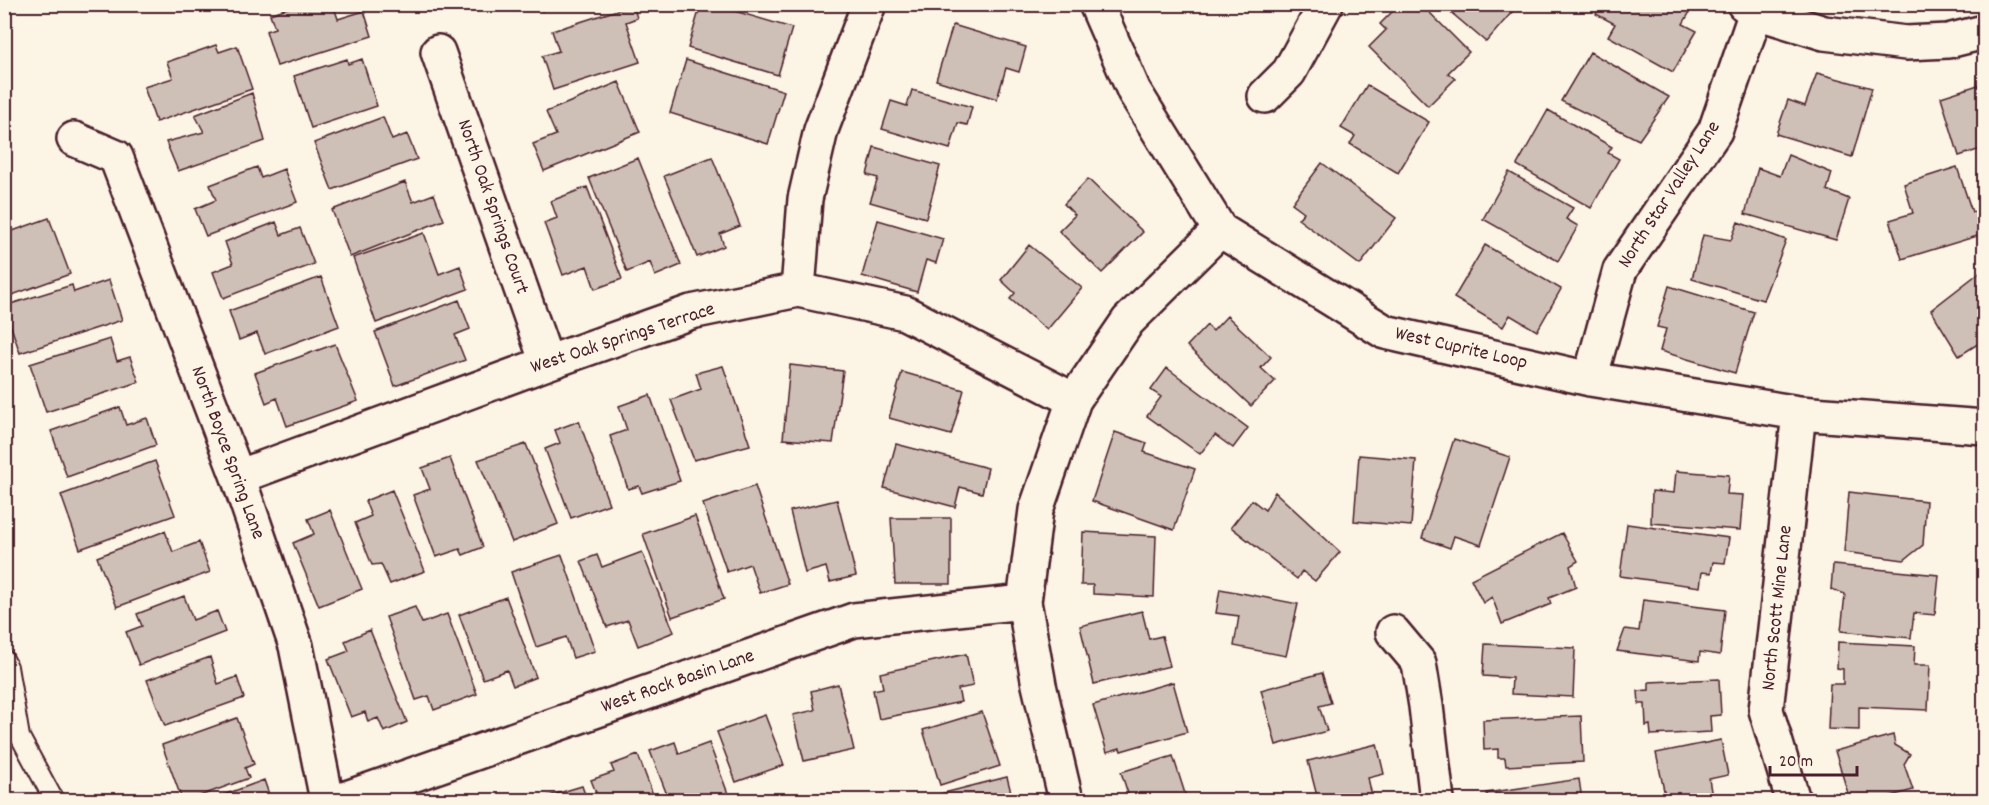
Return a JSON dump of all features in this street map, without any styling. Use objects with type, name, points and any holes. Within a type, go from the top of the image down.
[{"type":"street","points":[[798,290],[805,199],[821,130],[869,4]]},
{"type":"street","name":"West Cuprite Loop","points":[[1096,4],[1134,91],[1220,230],[1385,332],[1590,379],[1799,413],[1984,427]]},
{"type":"street","points":[[1265,96],[1289,72],[1326,4]]},
{"type":"street","points":[[1750,8],[1824,33],[1906,43],[1948,41],[1984,33]]},
{"type":"street","name":"North Star Valley Lane","points":[[1590,379],[1620,270],[1715,132],[1750,8]]},
{"type":"street","name":"North Oak Springs Court","points":[[438,52],[547,363]]},
{"type":"street","name":"North Boyce Spring Lane","points":[[74,139],[116,157],[238,477],[296,646],[327,801]]},
{"type":"street","points":[[1066,801],[1039,685],[1024,602],[1036,510],[1074,400],[1128,321],[1220,230]]},
{"type":"street","name":"West Oak Springs Terrace","points":[[238,477],[691,312],[798,290],[905,313],[1074,400]]},
{"type":"street","name":"North Scott Mine Lane","points":[[1793,801],[1766,710],[1799,413]]},
{"type":"street","name":"West Rock Basin Lane","points":[[341,801],[854,620],[1024,602]]},
{"type":"street","points":[[1393,632],[1419,663],[1437,801]]},
{"type":"lane","points":[[4,659],[8,667],[20,736],[54,801]]},
{"type":"building","points":[[299,4],[333,4],[338,19],[364,11],[372,36],[277,66],[266,31],[275,28],[270,14]]},
{"type":"building","points":[[539,4],[558,4],[542,11]]},
{"type":"building","points":[[701,4],[711,4],[792,28],[778,75],[688,48]]},
{"type":"building","points":[[1400,4],[1421,4],[1469,52],[1448,73],[1455,79],[1428,106],[1369,47],[1386,30],[1380,24]]},
{"type":"building","points":[[1441,4],[1519,4],[1486,42]]},
{"type":"building","points":[[1601,4],[1681,4],[1691,10],[1683,24],[1697,31],[1673,72],[1608,36],[1615,24],[1596,14]]},
{"type":"building","points":[[633,5],[637,18],[626,22],[640,62],[553,90],[542,56],[559,51],[552,31]]},
{"type":"building","points":[[953,25],[1026,47],[1019,72],[1006,68],[997,99],[936,80]]},
{"type":"building","points":[[216,45],[219,52],[237,46],[252,89],[156,122],[144,87],[173,78],[167,62]]},
{"type":"building","points":[[1590,52],[1669,97],[1639,140],[1561,101]]},
{"type":"building","points":[[347,59],[348,64],[362,59],[377,106],[311,128],[294,76]]},
{"type":"building","points":[[686,60],[784,91],[768,144],[670,113]]},
{"type":"building","points":[[1817,73],[1872,88],[1852,157],[1776,134],[1788,100],[1805,106]]},
{"type":"building","points":[[619,82],[640,132],[544,171],[533,144],[556,135],[546,112]]},
{"type":"building","points":[[1984,83],[1984,148],[1959,156],[1941,97]]},
{"type":"building","points":[[1367,85],[1429,122],[1398,173],[1350,144],[1355,136],[1341,128]]},
{"type":"building","points":[[912,90],[972,107],[967,125],[958,123],[950,149],[882,129],[891,101],[907,106]]},
{"type":"building","points":[[252,93],[265,141],[178,171],[166,142],[204,132],[195,115]]},
{"type":"building","points":[[1548,110],[1612,147],[1608,153],[1619,159],[1591,208],[1517,165]]},
{"type":"building","points":[[383,117],[392,140],[407,134],[417,159],[332,190],[314,143]]},
{"type":"building","points":[[874,147],[940,166],[926,218],[870,202],[878,178],[867,175]]},
{"type":"building","points":[[1788,155],[1832,173],[1827,190],[1849,199],[1836,240],[1745,214],[1758,168],[1780,176]]},
{"type":"building","points":[[712,157],[740,226],[720,234],[724,246],[697,257],[664,176]]},
{"type":"building","points":[[638,158],[681,265],[655,276],[650,262],[627,272],[589,178]]},
{"type":"building","points":[[1322,163],[1396,218],[1360,265],[1298,219],[1304,212],[1292,203]]},
{"type":"building","points":[[257,167],[261,178],[284,169],[297,202],[206,236],[195,209],[216,200],[210,185]]},
{"type":"building","points":[[1957,167],[1972,212],[1983,209],[1984,234],[1902,259],[1890,220],[1913,213],[1904,184]]},
{"type":"building","points":[[1509,172],[1573,208],[1566,219],[1578,226],[1558,261],[1483,219]]},
{"type":"building","points":[[1088,179],[1143,232],[1102,273],[1059,231],[1075,215],[1064,204]]},
{"type":"building","points":[[405,182],[413,202],[434,194],[444,220],[350,257],[332,210]]},
{"type":"building","points":[[587,187],[622,279],[595,289],[587,266],[563,275],[544,223],[557,218],[551,201]]},
{"type":"building","points":[[49,218],[70,274],[4,298],[4,234]]},
{"type":"building","points":[[878,220],[943,239],[936,263],[926,260],[917,292],[862,276]]},
{"type":"building","points":[[276,222],[281,235],[300,228],[314,264],[223,298],[213,272],[233,264],[225,242]]},
{"type":"building","points":[[1738,222],[1786,240],[1763,300],[1692,279],[1703,235],[1731,240]]},
{"type":"building","points":[[424,233],[439,274],[460,266],[468,289],[376,323],[353,258]]},
{"type":"building","points":[[1029,245],[1082,288],[1047,330],[1010,299],[1015,293],[1001,280]]},
{"type":"building","points":[[1485,245],[1561,289],[1537,331],[1510,315],[1503,327],[1454,298]]},
{"type":"building","points":[[1984,269],[1984,340],[1959,356],[1931,310]]},
{"type":"building","points":[[321,277],[339,326],[265,354],[257,333],[239,340],[229,311]]},
{"type":"building","points":[[109,280],[122,320],[20,353],[4,306],[72,285],[74,292]]},
{"type":"building","points":[[1669,286],[1754,312],[1735,373],[1660,351],[1666,329],[1657,327]]},
{"type":"building","points":[[459,300],[470,329],[455,335],[465,360],[395,386],[375,332]]},
{"type":"building","points":[[1227,316],[1271,357],[1261,368],[1275,381],[1251,406],[1187,346],[1207,325],[1213,331]]},
{"type":"building","points":[[110,339],[117,361],[130,357],[139,382],[46,412],[30,364]]},
{"type":"building","points":[[335,344],[358,401],[287,426],[277,398],[266,403],[255,373]]},
{"type":"building","points":[[790,365],[843,371],[833,443],[783,439]]},
{"type":"building","points":[[723,366],[750,445],[694,460],[671,400],[701,389],[696,373]]},
{"type":"building","points":[[1167,368],[1248,428],[1233,448],[1215,435],[1200,454],[1147,416],[1161,397],[1151,390]]},
{"type":"building","points":[[902,372],[964,390],[951,435],[889,418]]},
{"type":"building","points":[[650,395],[680,481],[642,493],[639,486],[628,489],[610,436],[627,430],[619,406]]},
{"type":"building","points":[[120,407],[126,425],[147,418],[156,445],[67,477],[51,431]]},
{"type":"building","points":[[579,421],[609,504],[571,518],[545,449],[560,443],[555,430]]},
{"type":"building","points":[[1115,432],[1147,443],[1144,452],[1195,469],[1174,530],[1092,501]]},
{"type":"building","points":[[1454,439],[1510,457],[1481,545],[1454,536],[1450,548],[1422,538]]},
{"type":"building","points":[[526,444],[558,524],[512,542],[478,460]]},
{"type":"building","points":[[896,444],[988,468],[982,493],[960,487],[955,507],[884,488]]},
{"type":"building","points":[[1359,455],[1416,460],[1411,526],[1354,521]]},
{"type":"building","points":[[450,458],[483,547],[463,555],[460,549],[436,557],[413,495],[430,489],[422,468]]},
{"type":"building","points":[[155,461],[175,515],[80,549],[61,495]]},
{"type":"building","points":[[1676,471],[1729,475],[1727,494],[1743,495],[1740,530],[1651,523],[1652,491],[1674,493]]},
{"type":"building","points":[[755,486],[788,584],[760,593],[750,564],[727,572],[703,504]]},
{"type":"building","points":[[392,490],[425,571],[390,584],[381,564],[372,565],[355,523],[371,516],[365,501]]},
{"type":"building","points":[[1275,492],[1340,552],[1315,581],[1302,571],[1297,579],[1231,527],[1252,500],[1265,510]]},
{"type":"building","points":[[1849,492],[1926,501],[1923,545],[1904,560],[1844,552]]},
{"type":"building","points":[[837,500],[856,576],[830,582],[826,567],[805,573],[790,511]]},
{"type":"building","points":[[330,510],[362,589],[319,606],[293,543],[314,534],[308,519]]},
{"type":"building","points":[[695,516],[724,599],[672,617],[643,534]]},
{"type":"building","points":[[891,518],[951,518],[951,584],[895,584]]},
{"type":"building","points":[[1627,524],[1729,538],[1725,563],[1713,562],[1711,573],[1702,572],[1700,587],[1620,576]]},
{"type":"building","points":[[165,531],[173,552],[199,542],[210,572],[117,607],[97,557]]},
{"type":"building","points":[[1083,532],[1156,536],[1154,597],[1093,594],[1093,585],[1081,585]]},
{"type":"building","points":[[1562,533],[1578,561],[1570,566],[1576,587],[1549,598],[1551,604],[1502,624],[1492,597],[1483,603],[1471,579]]},
{"type":"building","points":[[642,552],[674,632],[638,646],[628,620],[607,627],[581,561],[597,555],[602,567]]},
{"type":"building","points":[[562,555],[595,651],[573,658],[566,637],[536,647],[511,572]]},
{"type":"building","points":[[1833,565],[1939,575],[1935,615],[1914,613],[1911,638],[1841,631],[1845,594],[1831,589]]},
{"type":"building","points":[[1220,589],[1298,604],[1286,656],[1234,646],[1239,616],[1216,613]]},
{"type":"building","points":[[184,596],[193,620],[217,611],[225,632],[139,665],[126,632],[142,626],[137,614]]},
{"type":"building","points":[[506,597],[536,677],[513,686],[507,670],[483,679],[459,615]]},
{"type":"building","points":[[1643,600],[1725,610],[1720,655],[1700,652],[1699,661],[1617,651],[1625,629],[1639,631]]},
{"type":"building","points":[[415,607],[422,623],[447,614],[477,694],[434,710],[429,696],[416,700],[386,617]]},
{"type":"building","points":[[1142,611],[1149,639],[1162,636],[1170,666],[1094,684],[1080,626]]},
{"type":"building","points":[[370,630],[407,722],[384,732],[378,718],[368,722],[365,712],[351,717],[328,659],[349,651],[345,641]]},
{"type":"building","points":[[1838,642],[1915,646],[1914,665],[1930,665],[1928,710],[1859,707],[1859,730],[1828,729],[1830,684],[1843,684],[1843,669],[1837,668]]},
{"type":"building","points":[[1485,644],[1575,648],[1573,697],[1511,694],[1512,678],[1483,676]]},
{"type":"building","points":[[966,654],[973,686],[958,689],[961,702],[879,719],[873,690],[883,688],[880,673]]},
{"type":"building","points":[[210,657],[218,684],[237,677],[244,698],[165,726],[147,680]]},
{"type":"building","points":[[1322,673],[1331,703],[1319,706],[1327,731],[1276,745],[1261,690]]},
{"type":"building","points":[[1719,679],[1721,715],[1710,716],[1711,732],[1651,735],[1650,725],[1646,726],[1645,704],[1639,704],[1638,691],[1649,690],[1649,682]]},
{"type":"building","points":[[1173,682],[1187,732],[1121,751],[1120,748],[1107,752],[1093,705]]},
{"type":"building","points":[[838,684],[854,750],[804,761],[793,715],[815,710],[811,691]]},
{"type":"building","points":[[982,712],[1000,766],[940,785],[923,730]]},
{"type":"building","points":[[765,715],[784,765],[736,782],[717,732]]},
{"type":"building","points":[[1581,716],[1583,762],[1506,766],[1505,758],[1498,758],[1498,749],[1484,750],[1483,720]]},
{"type":"building","points":[[237,718],[254,764],[245,768],[249,778],[189,800],[182,800],[162,745]]},
{"type":"building","points":[[1893,735],[1895,745],[1910,754],[1904,764],[1913,790],[1877,800],[1850,800],[1835,751]]},
{"type":"building","points":[[1721,740],[1728,775],[1709,779],[1712,797],[1695,800],[1666,800],[1656,753]]},
{"type":"building","points":[[675,742],[679,754],[709,743],[730,799],[669,800],[650,751]]},
{"type":"building","points":[[1377,744],[1384,774],[1368,778],[1373,800],[1318,800],[1308,761]]},
{"type":"building","points":[[638,755],[655,800],[599,800],[591,780],[614,772],[611,765]]},
{"type":"building","points":[[1173,756],[1187,800],[1130,800],[1121,772]]},
{"type":"building","points":[[1007,777],[1013,800],[942,800],[940,794]]},
{"type":"building","points":[[1579,779],[1582,800],[1488,800],[1487,793]]},
{"type":"building","points":[[264,780],[271,800],[210,800]]},
{"type":"building","points":[[582,786],[587,800],[536,800]]}]
